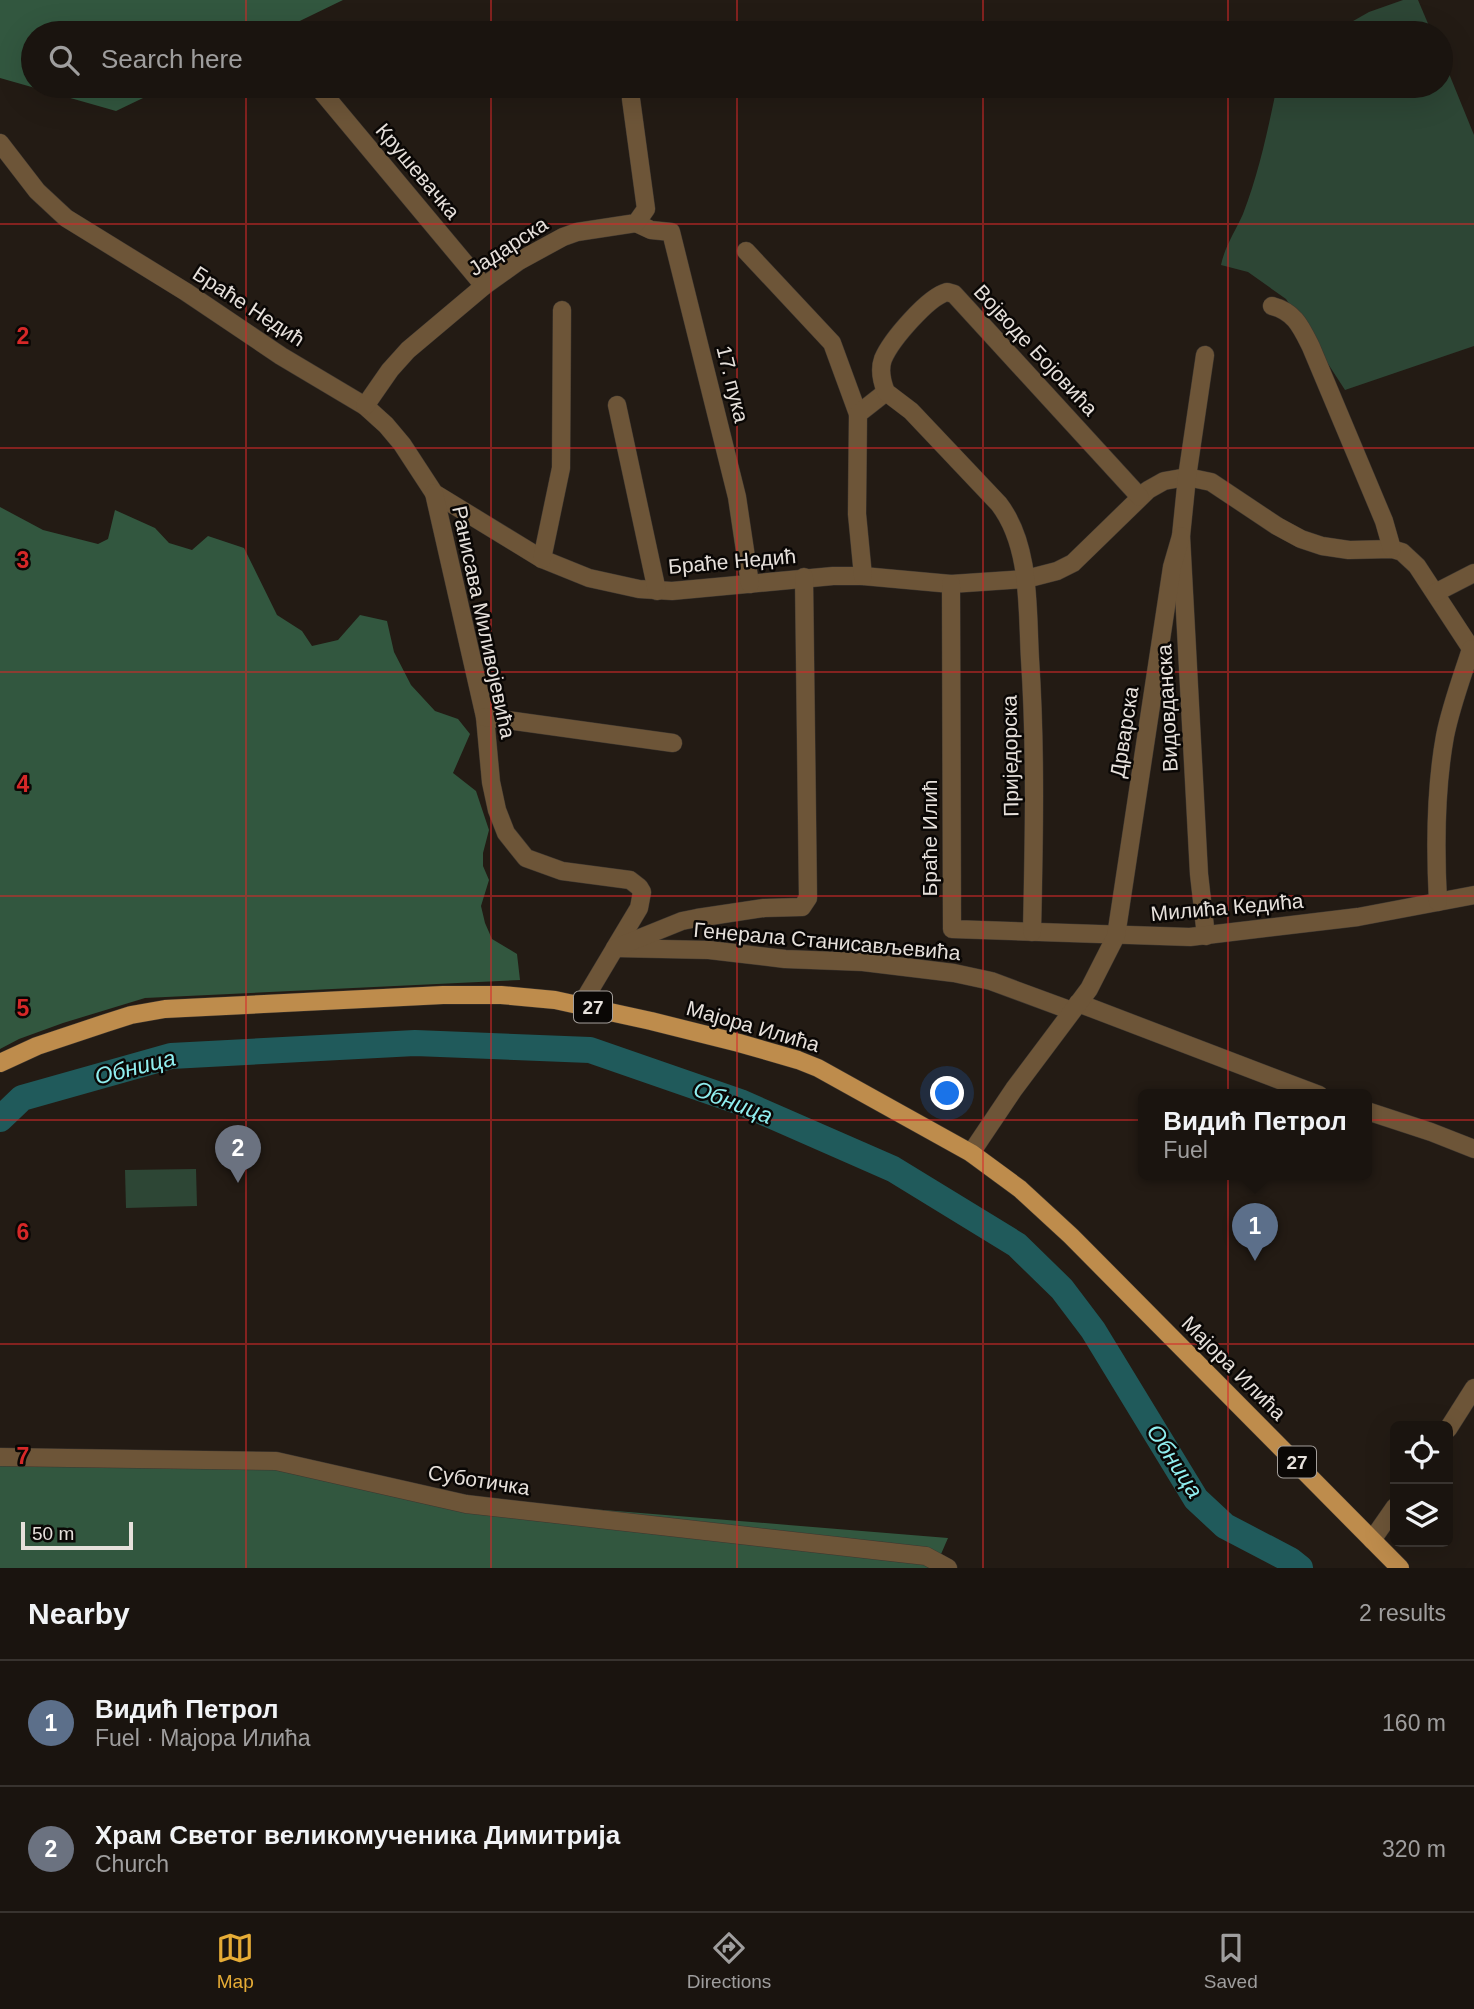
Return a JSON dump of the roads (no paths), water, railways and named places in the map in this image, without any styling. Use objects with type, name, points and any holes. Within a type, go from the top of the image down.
[{"type":"main road","name":"Мајора Илића","points":[[0,1063],[48,1043],[149,1011],[443,995],[523,996],[581,1005],[798,1060],[841,1080],[971,1153],[1020,1189],[1071,1236],[1400,1568]]},
{"type":"street","name":"Крушевачка","points":[[327,98],[484,286]]},
{"type":"street","points":[[631,99],[646,209],[636,223]]},
{"type":"street","name":"Браће Недић","points":[[0,143],[37,191],[66,218],[186,292],[281,356],[365,406],[402,444],[434,493],[542,559],[589,578],[657,591],[804,577],[863,576],[951,584],[1026,579],[1057,571],[1073,563],[1140,497],[1164,481],[1187,477]]},
{"type":"street","name":"Јадарска","points":[[365,406],[398,360],[484,286],[519,261],[563,237],[598,227],[636,223]]},
{"type":"street","name":"17. пука","points":[[636,223],[651,230],[671,232],[737,497],[750,584]]},
{"type":"street","points":[[746,251],[832,343],[858,414],[857,514],[863,576]]},
{"type":"street","name":"Војводе Бојовића","points":[[886,392],[881,371],[883,359],[898,337],[931,300],[947,292],[954,294],[1140,497]]},
{"type":"street","points":[[1272,306],[1289,312],[1298,321],[1311,347],[1384,521],[1392,549]]},
{"type":"street","points":[[542,559],[561,468],[562,310]]},
{"type":"street","name":"Видовданска","points":[[1205,355],[1181,536],[1198,849],[1206,936]]},
{"type":"street","points":[[858,414],[886,392],[911,411],[999,504],[1010,523],[1026,579]]},
{"type":"street","points":[[617,405],[657,591]]},
{"type":"street","points":[[1187,477],[1211,482],[1301,539],[1322,546],[1349,550],[1392,549],[1408,557],[1417,566],[1473,651],[1446,735],[1438,790],[1435,844],[1438,902]]},
{"type":"street","name":"Ранисава Миливојевића","points":[[434,493],[485,717],[496,810],[514,846],[526,858],[562,871],[630,880],[642,892],[639,908],[581,1005]]},
{"type":"street","name":"Дрварска","points":[[1116,936],[1172,567],[1181,536]]},
{"type":"street","points":[[1435,593],[1474,573]]},
{"type":"street","points":[[615,948],[682,921],[729,912],[802,908],[806,903],[804,577]]},
{"type":"street","name":"Приједорска","points":[[1026,579],[1035,807],[1032,932]]},
{"type":"street","name":"Браће Илић","points":[[951,584],[952,929],[1116,936]]},
{"type":"street","points":[[485,717],[673,743]]},
{"type":"street","name":"Милића Кедића","points":[[1116,936],[1206,936],[1358,917],[1474,895]]},
{"type":"street","points":[[971,1153],[1098,973],[1116,936]]},
{"type":"street","name":"Генерала Станисављевића","points":[[615,948],[709,950],[785,959],[863,962],[954,973],[991,981],[1075,1007],[1302,1089]]},
{"type":"street","points":[[1372,1113],[1474,1149]]},
{"type":"street","points":[[1453,1421],[1474,1388]]},
{"type":"street","name":"Суботичка","points":[[0,1457],[276,1461],[466,1504],[926,1556],[948,1568]]},
{"type":"street","points":[[1372,1540],[1390,1514]]},
{"type":"waterway","name":"Обница","points":[[0,1119],[22,1098],[171,1056],[415,1043],[590,1050],[740,1102],[893,1169],[1017,1245],[1062,1289],[1093,1330],[1196,1499],[1225,1526],[1300,1568]]},
{"type":"place","name":"Храм Светог великомученика Димитрија","points":[[238,1183]]},
{"type":"place","name":"Видић Петрол","points":[[1255,1261]]}]
